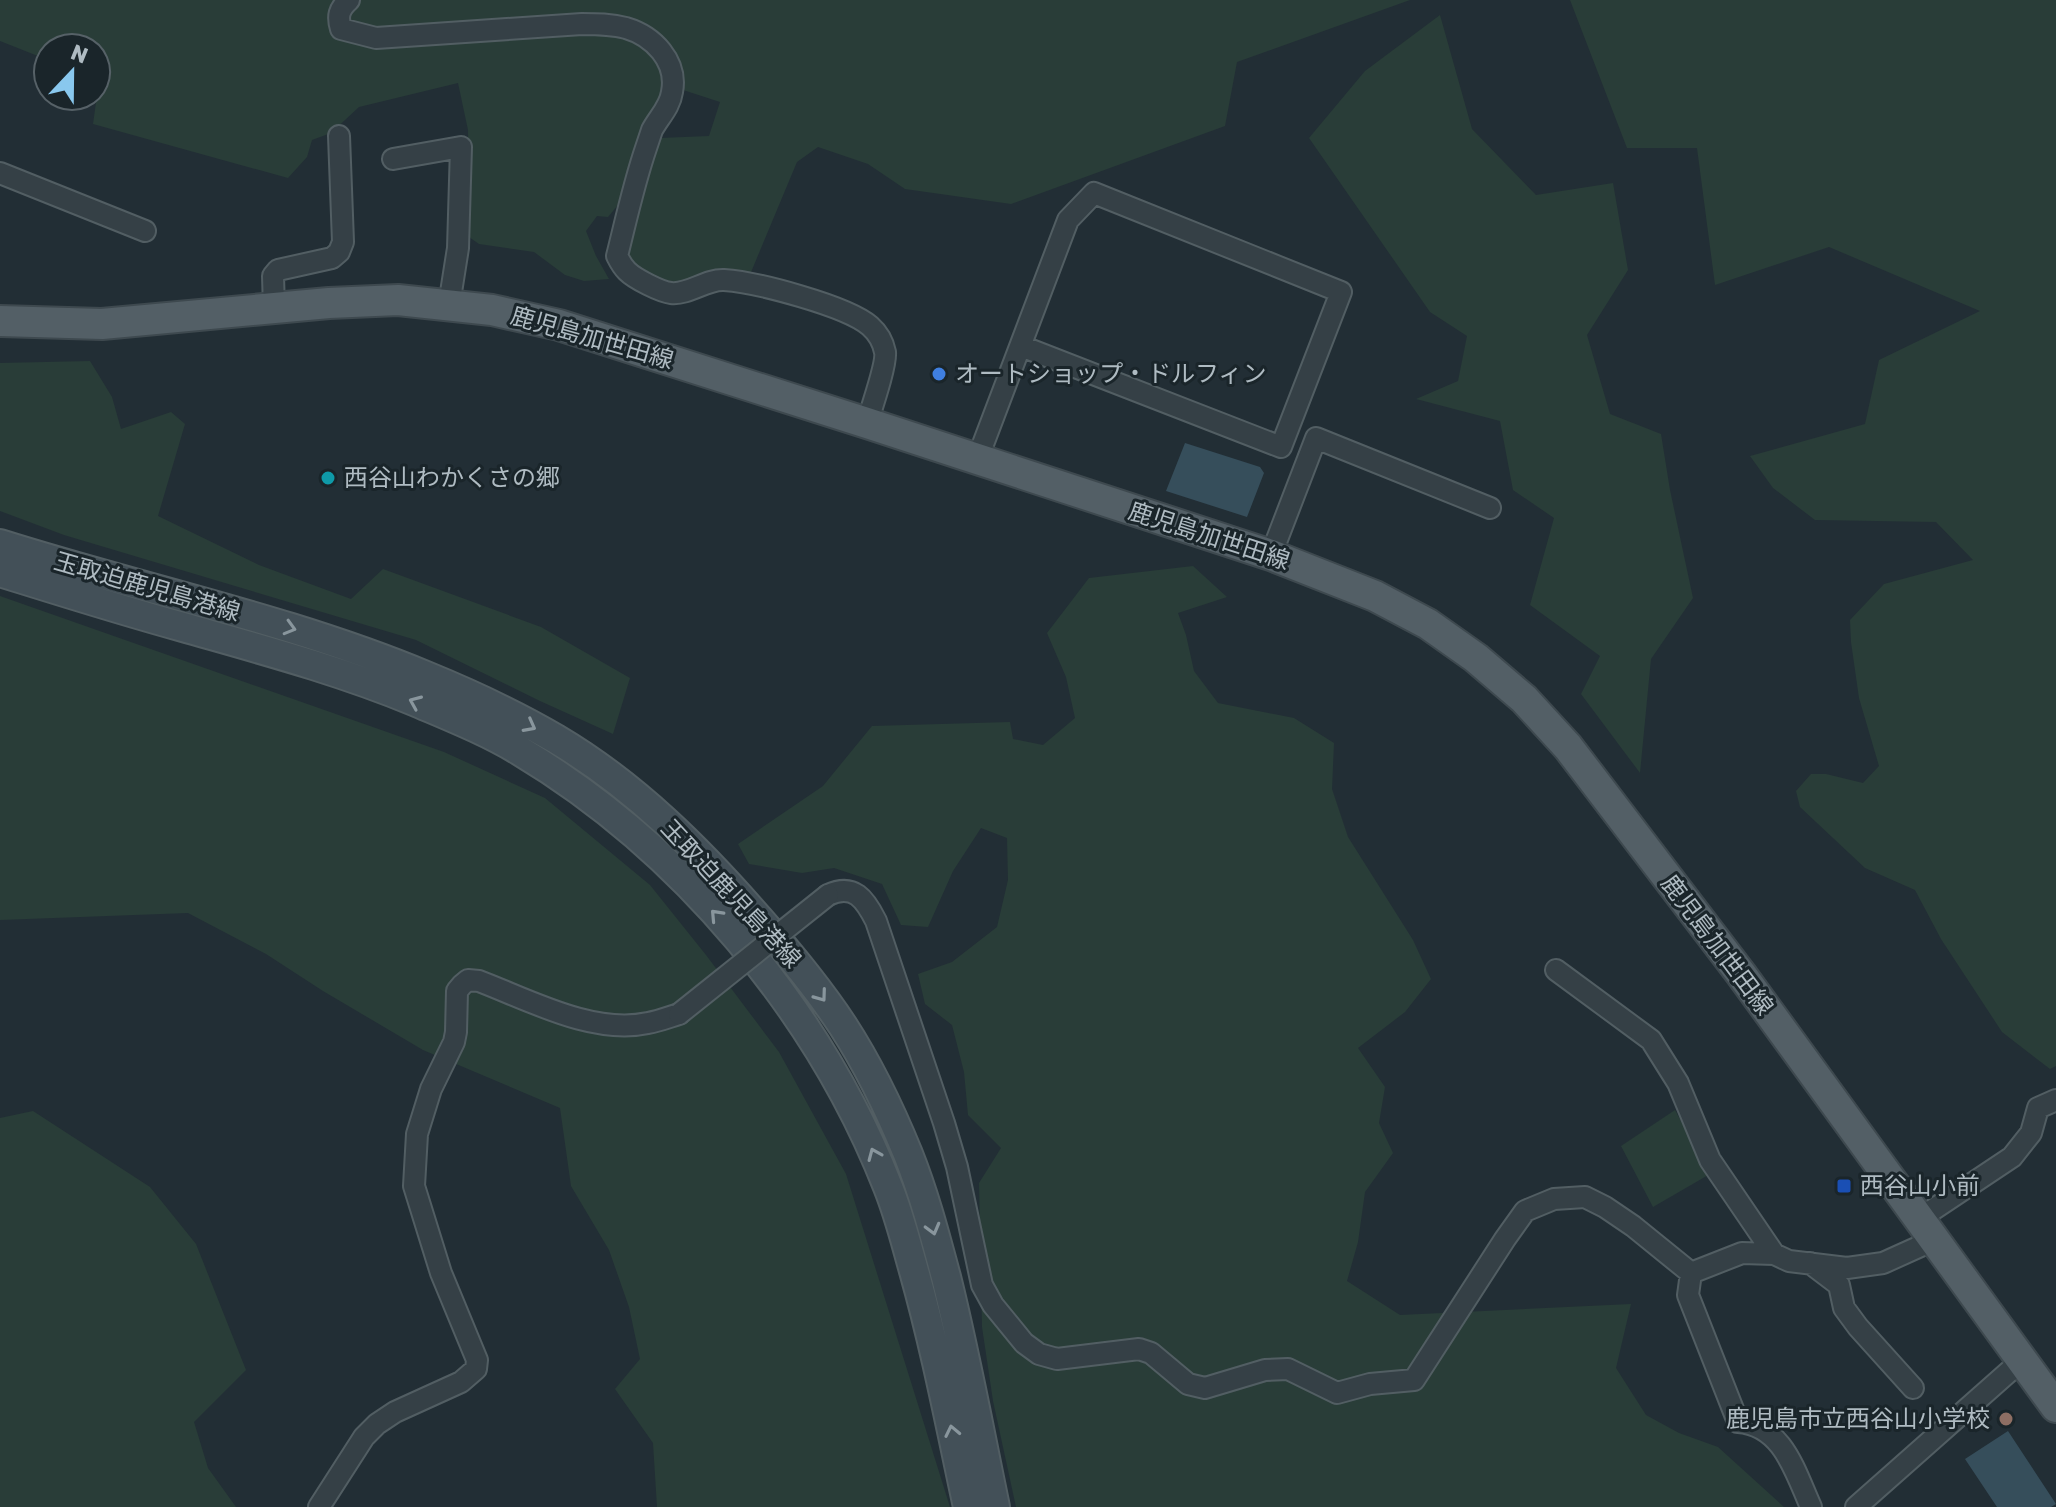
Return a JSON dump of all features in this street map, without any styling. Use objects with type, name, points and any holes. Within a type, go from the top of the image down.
[{"type":"main road","name":"鹿児島加世田線","points":[[0,321],[102,324],[398,300],[492,310],[559,325],[867,423],[1271,555],[1375,596],[1428,624],[1476,658],[1524,699],[1568,747],[1741,974],[2056,1407]]},
{"type":"main road","name":"玉取迫鹿児島港線","points":[[0,544],[315,635],[426,676],[557,740],[607,774],[698,852],[796,961],[844,1027],[881,1094],[909,1157],[931,1220],[954,1311],[995,1507]]},
{"type":"main road","name":"玉取迫鹿児島港線","points":[[0,572],[309,663],[412,700],[516,749],[557,774],[661,858],[719,917],[776,984],[835,1074],[867,1137],[889,1190],[930,1328],[968,1507]]},
{"type":"street","points":[[349,0],[340,9],[338,19],[341,29],[376,38],[582,24],[629,29],[652,41],[664,53],[671,67],[673,90],[667,109],[652,131],[644,152],[617,256],[631,275],[667,293],[680,293],[722,280],[811,299],[851,313],[870,325],[880,338],[886,355],[867,423]]},
{"type":"street","points":[[274,308],[273,276],[278,270],[332,258],[343,242],[339,136]]},
{"type":"street","points":[[393,159],[461,147],[458,248],[449,305]]},
{"type":"street","points":[[0,173],[145,231]]},
{"type":"street","points":[[977,460],[1068,220],[1094,193],[1341,292],[1281,447],[1021,346]]},
{"type":"street","points":[[1271,555],[1316,438],[1490,508]]},
{"type":"street","points":[[319,1507],[364,1437],[377,1424],[395,1412],[461,1382],[476,1369],[477,1360],[441,1273],[414,1186],[417,1134],[431,1089],[454,1042],[457,991],[462,985],[468,980],[479,981],[587,1022],[647,1024],[679,1014],[828,895],[840,890],[852,892],[867,902],[876,921],[957,1167],[982,1285],[993,1305],[1024,1343],[1039,1354],[1057,1359],[1139,1349],[1151,1353],[1188,1384],[1205,1388],[1265,1370],[1288,1369],[1337,1393],[1370,1384],[1414,1380],[1525,1211],[1554,1199],[1585,1197],[1605,1207],[1691,1273]]},
{"type":"street","points":[[1556,970],[1651,1040],[1678,1083],[1710,1160],[1774,1254]]},
{"type":"street","points":[[1691,1273],[1742,1253],[1774,1254],[1789,1261],[1847,1268],[1883,1263],[2012,1157],[2031,1133],[2038,1108],[2056,1100]]},
{"type":"street","points":[[1810,1263],[1839,1285],[1844,1308],[1913,1388]]},
{"type":"street","points":[[1691,1273],[1688,1295],[1738,1422],[1752,1423],[1770,1432],[1788,1457],[1811,1507]]},
{"type":"street","points":[[1856,1507],[2021,1361]]},
{"type":"green space","points":[[0,0],[340,0],[328,18],[340,40],[451,40],[615,32],[635,38],[666,71],[664,99],[646,131],[618,205],[608,217],[597,216],[586,231],[609,279],[584,281],[565,275],[534,252],[479,244],[469,237],[468,130],[458,83],[359,107],[331,133],[312,140],[307,157],[288,178],[93,124],[95,112],[112,112],[112,32],[32,32],[32,54],[0,41]]},
{"type":"green space","points":[[361,0],[1410,0],[1237,62],[1225,126],[1011,204],[905,189],[868,164],[818,147],[797,162],[749,277],[682,288],[634,269],[624,252],[653,146],[660,138],[709,136],[720,102],[680,89],[646,30],[375,31],[349,23],[349,7]]},
{"type":"green space","points":[[1570,0],[2056,0],[2056,1066],[2050,1069],[2002,1032],[1941,939],[1915,890],[1865,868],[1800,807],[1796,791],[1811,774],[1826,774],[1863,783],[1879,766],[1859,698],[1850,620],[1884,584],[1973,560],[1936,522],[1815,520],[1773,488],[1750,456],[1865,424],[1879,360],[1980,311],[1829,247],[1715,285],[1697,148],[1627,148]]},
{"type":"green space","points":[[1440,15],[1472,129],[1536,195],[1613,183],[1628,270],[1587,335],[1610,414],[1661,434],[1693,598],[1651,659],[1640,773],[1581,694],[1600,656],[1530,605],[1554,518],[1513,490],[1500,421],[1416,399],[1458,381],[1467,336],[1430,312],[1309,138],[1365,71]]},
{"type":"green space","points":[[90,361],[112,397],[121,429],[171,412],[185,424],[158,516],[259,565],[351,599],[383,569],[541,627],[630,678],[613,734],[416,640],[64,535],[0,511],[0,363]]},
{"type":"green space","points":[[1193,566],[1227,597],[1178,613],[1194,671],[1218,703],[1294,718],[1334,743],[1332,789],[1348,837],[1413,940],[1431,979],[1405,1012],[1358,1048],[1385,1087],[1379,1123],[1393,1153],[1365,1192],[1358,1242],[1347,1281],[1400,1315],[1631,1304],[1616,1368],[1646,1415],[1679,1433],[1718,1447],[1784,1507],[1016,1507],[993,1401],[982,1327],[979,1183],[1001,1148],[968,1115],[964,1072],[952,1025],[925,1004],[918,974],[952,962],[997,927],[1008,880],[1007,838],[981,828],[953,871],[928,927],[901,925],[882,884],[834,868],[802,873],[749,864],[738,844],[823,786],[872,726],[1010,722],[1013,739],[1043,745],[1075,718],[1066,677],[1047,633],[1089,578]]},
{"type":"green space","points":[[0,596],[444,752],[545,798],[650,885],[779,1052],[846,1174],[950,1507],[657,1507],[653,1443],[615,1389],[640,1359],[629,1307],[609,1250],[571,1186],[560,1108],[423,1050],[266,954],[188,913],[0,920]]},
{"type":"green space","points":[[1675,1110],[1710,1174],[1653,1207],[1621,1146]]},
{"type":"green space","points":[[33,1111],[150,1187],[196,1244],[246,1370],[194,1422],[208,1468],[236,1507],[0,1507],[0,1118]]},
{"type":"water","points":[[1185,443],[1260,467],[1264,473],[1247,517],[1166,491]]},
{"type":"water","points":[[2008,1431],[2056,1504],[2051,1507],[1997,1507],[1965,1459]]},
{"type":"place","name":"オートショップ・ドルフィン","points":[[939,374]]},
{"type":"place","name":"西谷山わかくさの郷","points":[[328,478]]},
{"type":"place","name":"西谷山小前","points":[[1844,1186]]},
{"type":"place","name":"鹿児島市立西谷山小学校","points":[[2006,1419]]}]
